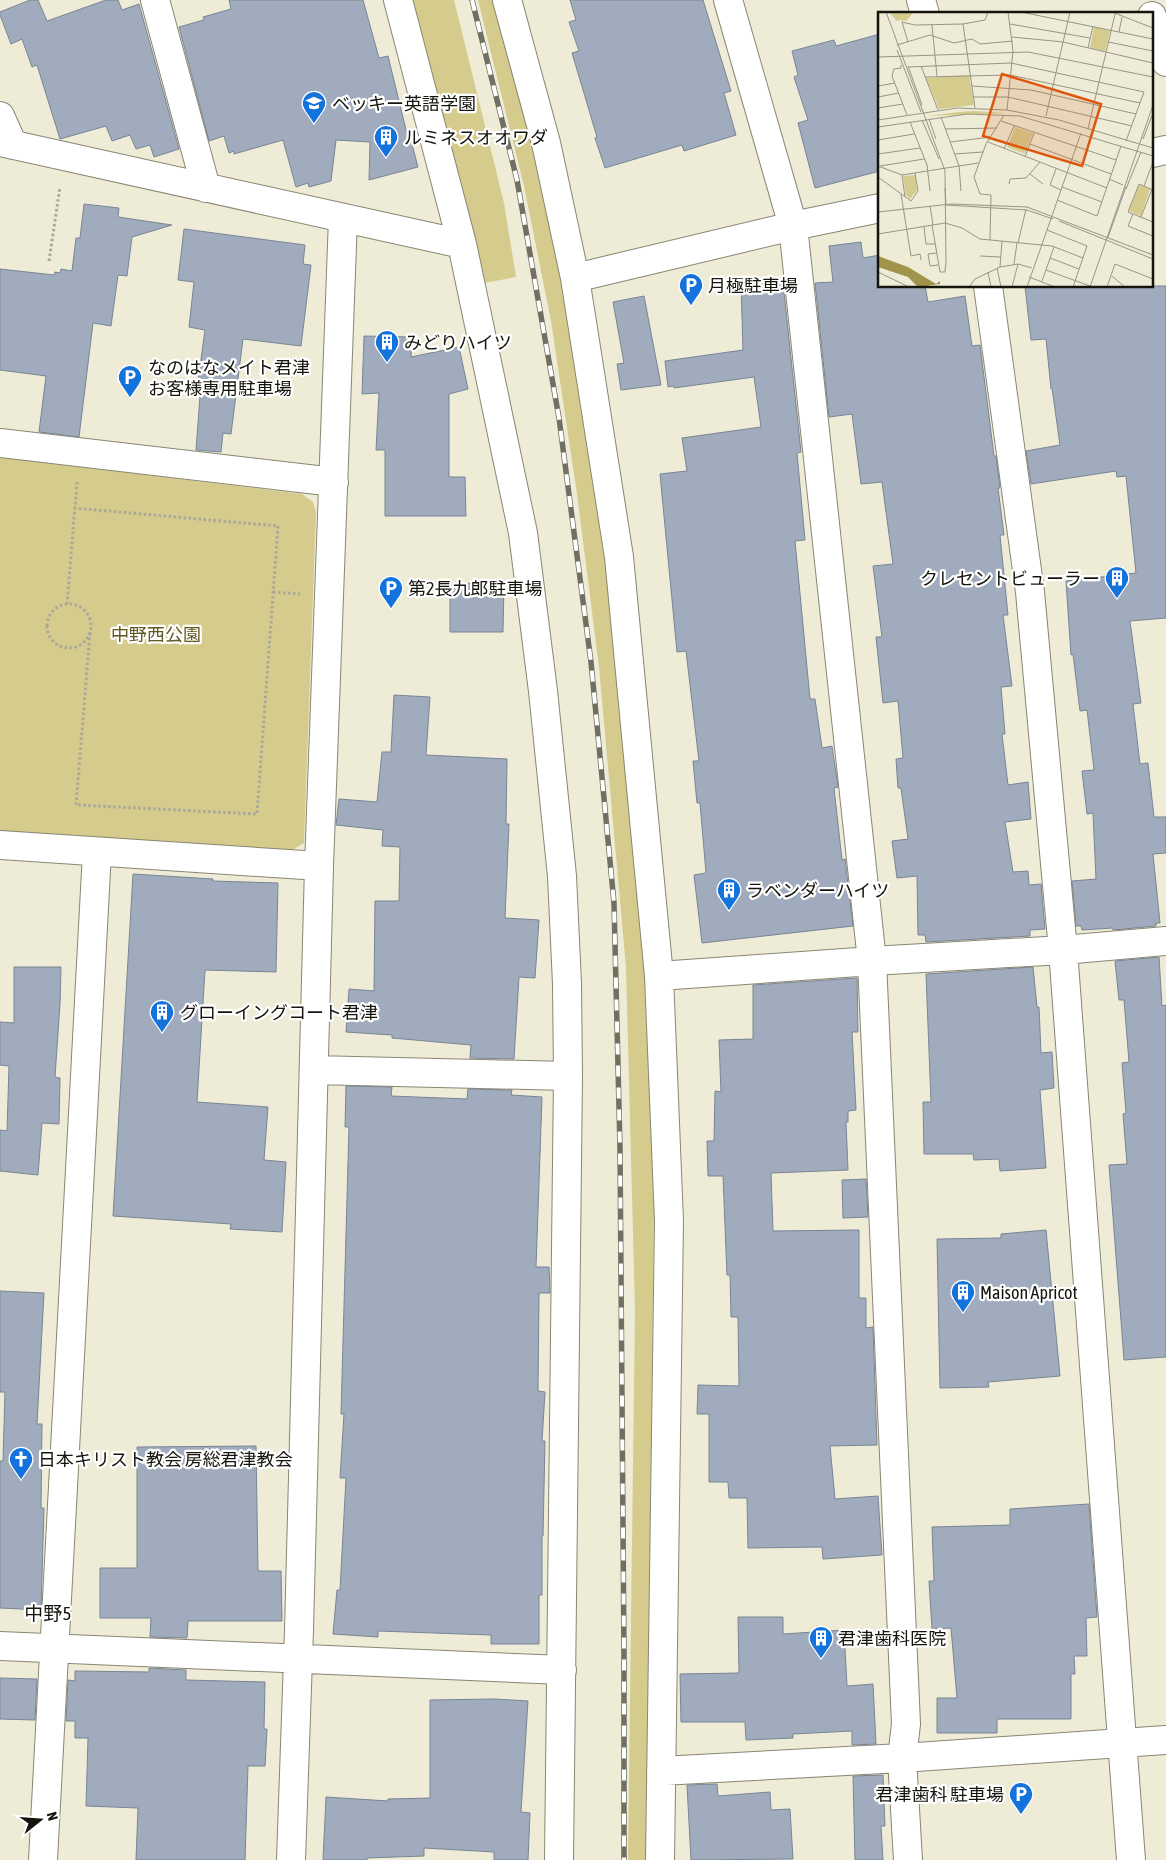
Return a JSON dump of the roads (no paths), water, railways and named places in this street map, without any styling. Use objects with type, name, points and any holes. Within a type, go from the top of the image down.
[{"type":"street","points":[[155,0],[206,188]]},
{"type":"street","points":[[398,0],[462,244],[523,533],[541,672],[562,876],[567,984],[568,1076],[559,1860]]},
{"type":"street","points":[[507,0],[546,143],[575,278],[619,557],[659,976],[669,1221],[660,1860]]},
{"type":"street","points":[[728,0],[793,226],[872,961],[906,1724],[902,1758],[908,1860]]},
{"type":"street","points":[[1154,22],[1166,62]]},
{"type":"street","points":[[0,116],[6,144],[462,244]]},
{"type":"street","points":[[575,278],[793,226],[878,208]]},
{"type":"street","points":[[291,1860],[319,866],[343,218]]},
{"type":"street","points":[[988,288],[1030,592],[1063,950],[1131,1860]]},
{"type":"street","points":[[0,443],[334,482]]},
{"type":"street","points":[[0,845],[319,866]]},
{"type":"street","points":[[43,1860],[97,852]]},
{"type":"street","points":[[659,976],[1063,950],[1166,941]]},
{"type":"street","points":[[314,1070],[568,1076]]},
{"type":"street","points":[[0,1646],[562,1670]]},
{"type":"street","points":[[661,1771],[902,1758],[1166,1740]]},
{"type":"railway","points":[[472,0],[517,180],[559,418],[591,662],[614,903],[620,1148],[624,1860]]},
{"type":"place","name":"ベッキー英語学園","points":[[314,124]]},
{"type":"place","name":"ルミネスオオワダ","points":[[386,158]]},
{"type":"place","name":"月極駐車場","points":[[691,306]]},
{"type":"place","name":"みどりハイツ","points":[[387,363]]},
{"type":"place","name":"なのはなメイト君津 お客様専用駐車場","points":[[130,398]]},
{"type":"place","name":"クレセントビューラー","points":[[1117,599]]},
{"type":"place","name":"第2長九郎駐車場","points":[[391,609]]},
{"type":"place","name":"ラベンダーハイツ","points":[[729,911]]},
{"type":"place","name":"グローイングコート君津","points":[[162,1033]]},
{"type":"place","name":"Maison Apricot","points":[[963,1313]]},
{"type":"place","name":"日本キリスト教会 房総君津教会","points":[[21,1480]]},
{"type":"place","name":"君津歯科医院","points":[[821,1659]]},
{"type":"place","name":"君津歯科 駐車場","points":[[1021,1815]]},
{"type":"district","name":"中野5","points":[[48,1613]]},
{"type":"park label","name":"中野西公園","points":[[156,634]]}]
